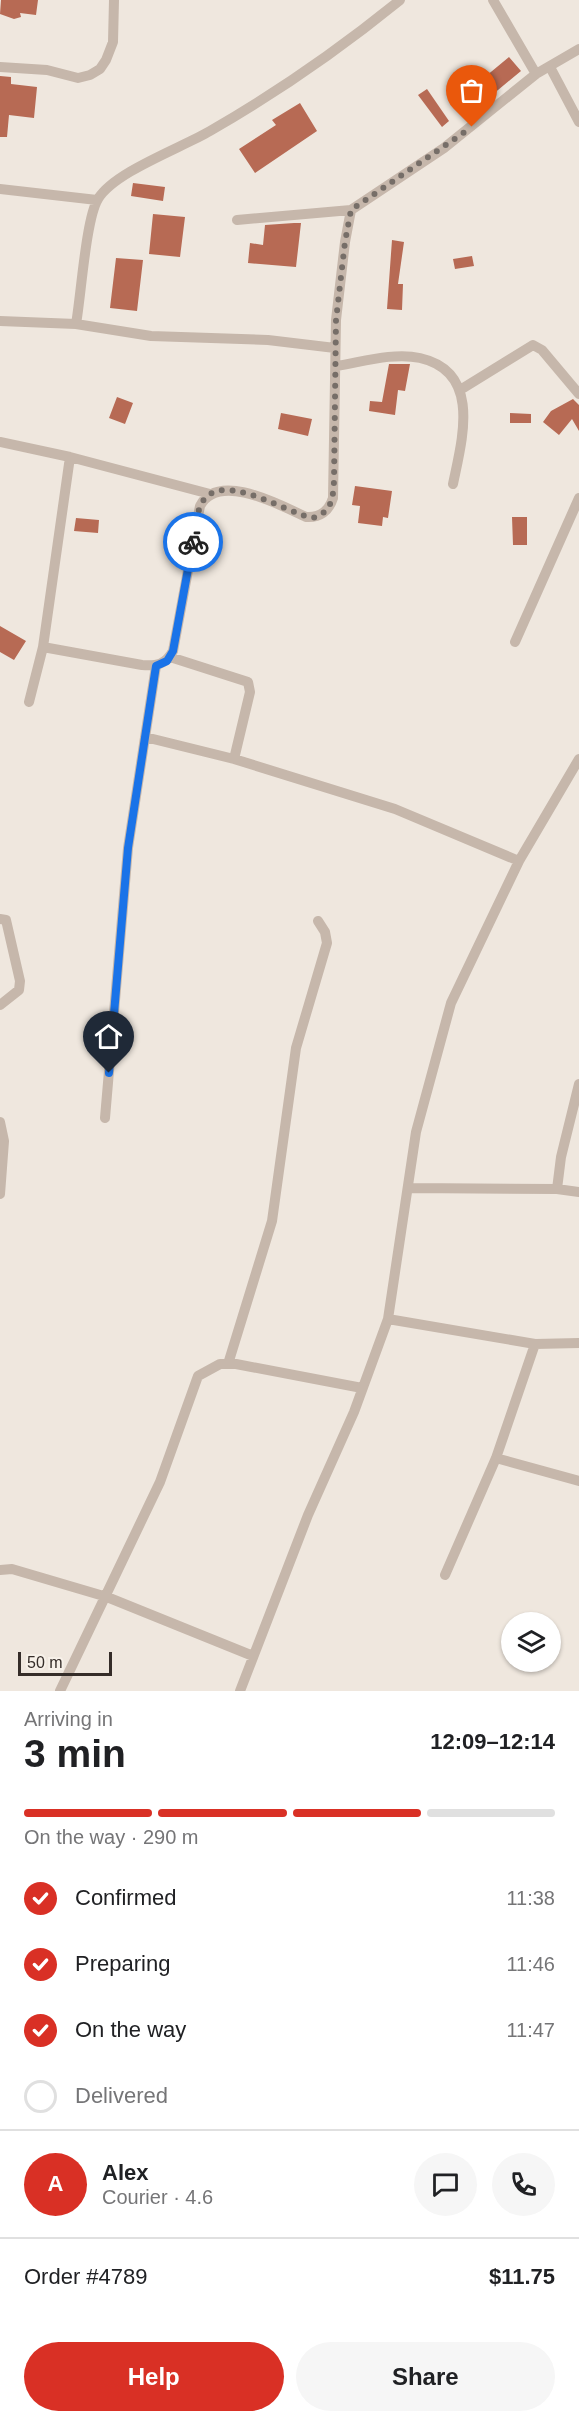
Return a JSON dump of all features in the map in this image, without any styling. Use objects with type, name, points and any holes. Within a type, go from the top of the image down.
[{"type":"street","points":[[0,67],[47,70],[78,78],[90,75],[100,69],[113,42],[114,0]]},
{"type":"street","points":[[76,324],[91,220],[97,200],[119,178],[210,131],[352,39],[400,0]]},
{"type":"street","points":[[493,0],[536,74]]},
{"type":"street","points":[[237,220],[351,210],[444,148],[536,74],[579,49]]},
{"type":"street","points":[[550,66],[579,122]]},
{"type":"street","points":[[0,189],[97,200]]},
{"type":"street","points":[[0,442],[70,457],[210,494],[229,490],[258,496],[313,518],[326,511],[333,498],[337,366],[335,348],[345,242],[351,210]]},
{"type":"street","points":[[0,321],[76,324],[151,336],[268,340],[335,348]]},
{"type":"street","points":[[460,390],[533,345],[542,350],[579,394]]},
{"type":"street","points":[[337,366],[393,358],[420,358],[446,370],[460,390],[462,435],[453,484]]},
{"type":"street","points":[[29,702],[43,647],[70,457]]},
{"type":"street","points":[[43,647],[156,666],[167,661],[173,651],[200,506],[210,494]]},
{"type":"street","points":[[515,642],[579,498]]},
{"type":"street","points":[[170,657],[248,682],[250,692],[234,759]]},
{"type":"street","points":[[105,1118],[128,848],[156,666]]},
{"type":"street","points":[[145,737],[234,759],[395,809],[519,861]]},
{"type":"street","points":[[240,1691],[308,1515],[332,1465],[388,1319],[416,1132],[451,1003],[519,861],[579,759]]},
{"type":"street","points":[[0,919],[6,920],[20,981],[19,990],[0,1005]]},
{"type":"street","points":[[228,1364],[272,1221],[294,1058],[327,944],[325,932],[318,921]]},
{"type":"street","points":[[557,1189],[561,1157],[579,1084]]},
{"type":"street","points":[[0,1122],[4,1141],[0,1194]]},
{"type":"street","points":[[409,1188],[557,1189],[579,1192]]},
{"type":"street","points":[[388,1319],[535,1344],[579,1343]]},
{"type":"street","points":[[446,1575],[496,1458],[535,1344]]},
{"type":"street","points":[[60,1691],[107,1597],[172,1454],[193,1384],[198,1376],[209,1369],[228,1364],[362,1388]]},
{"type":"street","points":[[496,1458],[579,1481]]},
{"type":"street","points":[[0,1570],[12,1569],[107,1597],[253,1656]]},
{"type":"building","points":[[1,0],[38,0],[36,15],[20,13],[21,17],[14,19],[0,14]]},
{"type":"building","points":[[509,57],[521,71],[486,100],[474,86]]},
{"type":"building","points":[[0,76],[11,77],[11,84],[37,87],[34,118],[9,115],[7,137],[0,137]]},
{"type":"building","points":[[427,89],[449,121],[442,127],[418,95]]},
{"type":"building","points":[[300,103],[317,131],[255,173],[239,149],[276,125],[272,120]]},
{"type":"building","points":[[133,183],[165,187],[163,201],[131,196]]},
{"type":"building","points":[[153,214],[185,217],[180,257],[149,254]]},
{"type":"building","points":[[301,223],[296,267],[248,263],[250,243],[263,245],[265,225]]},
{"type":"building","points":[[392,240],[404,242],[398,284],[403,284],[402,310],[387,309]]},
{"type":"building","points":[[472,256],[474,266],[455,269],[453,259]]},
{"type":"building","points":[[116,258],[143,260],[137,311],[110,308]]},
{"type":"building","points":[[389,364],[410,364],[405,391],[398,390],[395,415],[369,411],[370,401],[382,402]]},
{"type":"building","points":[[117,397],[133,403],[125,424],[109,418]]},
{"type":"building","points":[[573,399],[579,405],[579,431],[572,419],[559,435],[543,422],[551,411]]},
{"type":"building","points":[[281,413],[312,419],[308,436],[278,429]]},
{"type":"building","points":[[510,413],[531,414],[531,423],[510,423]]},
{"type":"building","points":[[355,486],[392,491],[388,518],[383,517],[382,526],[358,523],[360,506],[352,505]]},
{"type":"building","points":[[512,517],[527,517],[527,545],[513,545]]},
{"type":"building","points":[[76,518],[99,520],[98,533],[74,531]]},
{"type":"building","points":[[0,626],[26,641],[14,660],[0,652]]},
{"type":"way so far","points":[[193,542],[200,506],[210,494],[219,491],[229,490],[258,496],[313,518],[326,511],[333,498],[336,320],[351,210],[433,156],[472,127]]},
{"type":"route","points":[[109,1073],[128,848],[149,706],[156,666],[167,661],[173,651],[193,542]]}]
